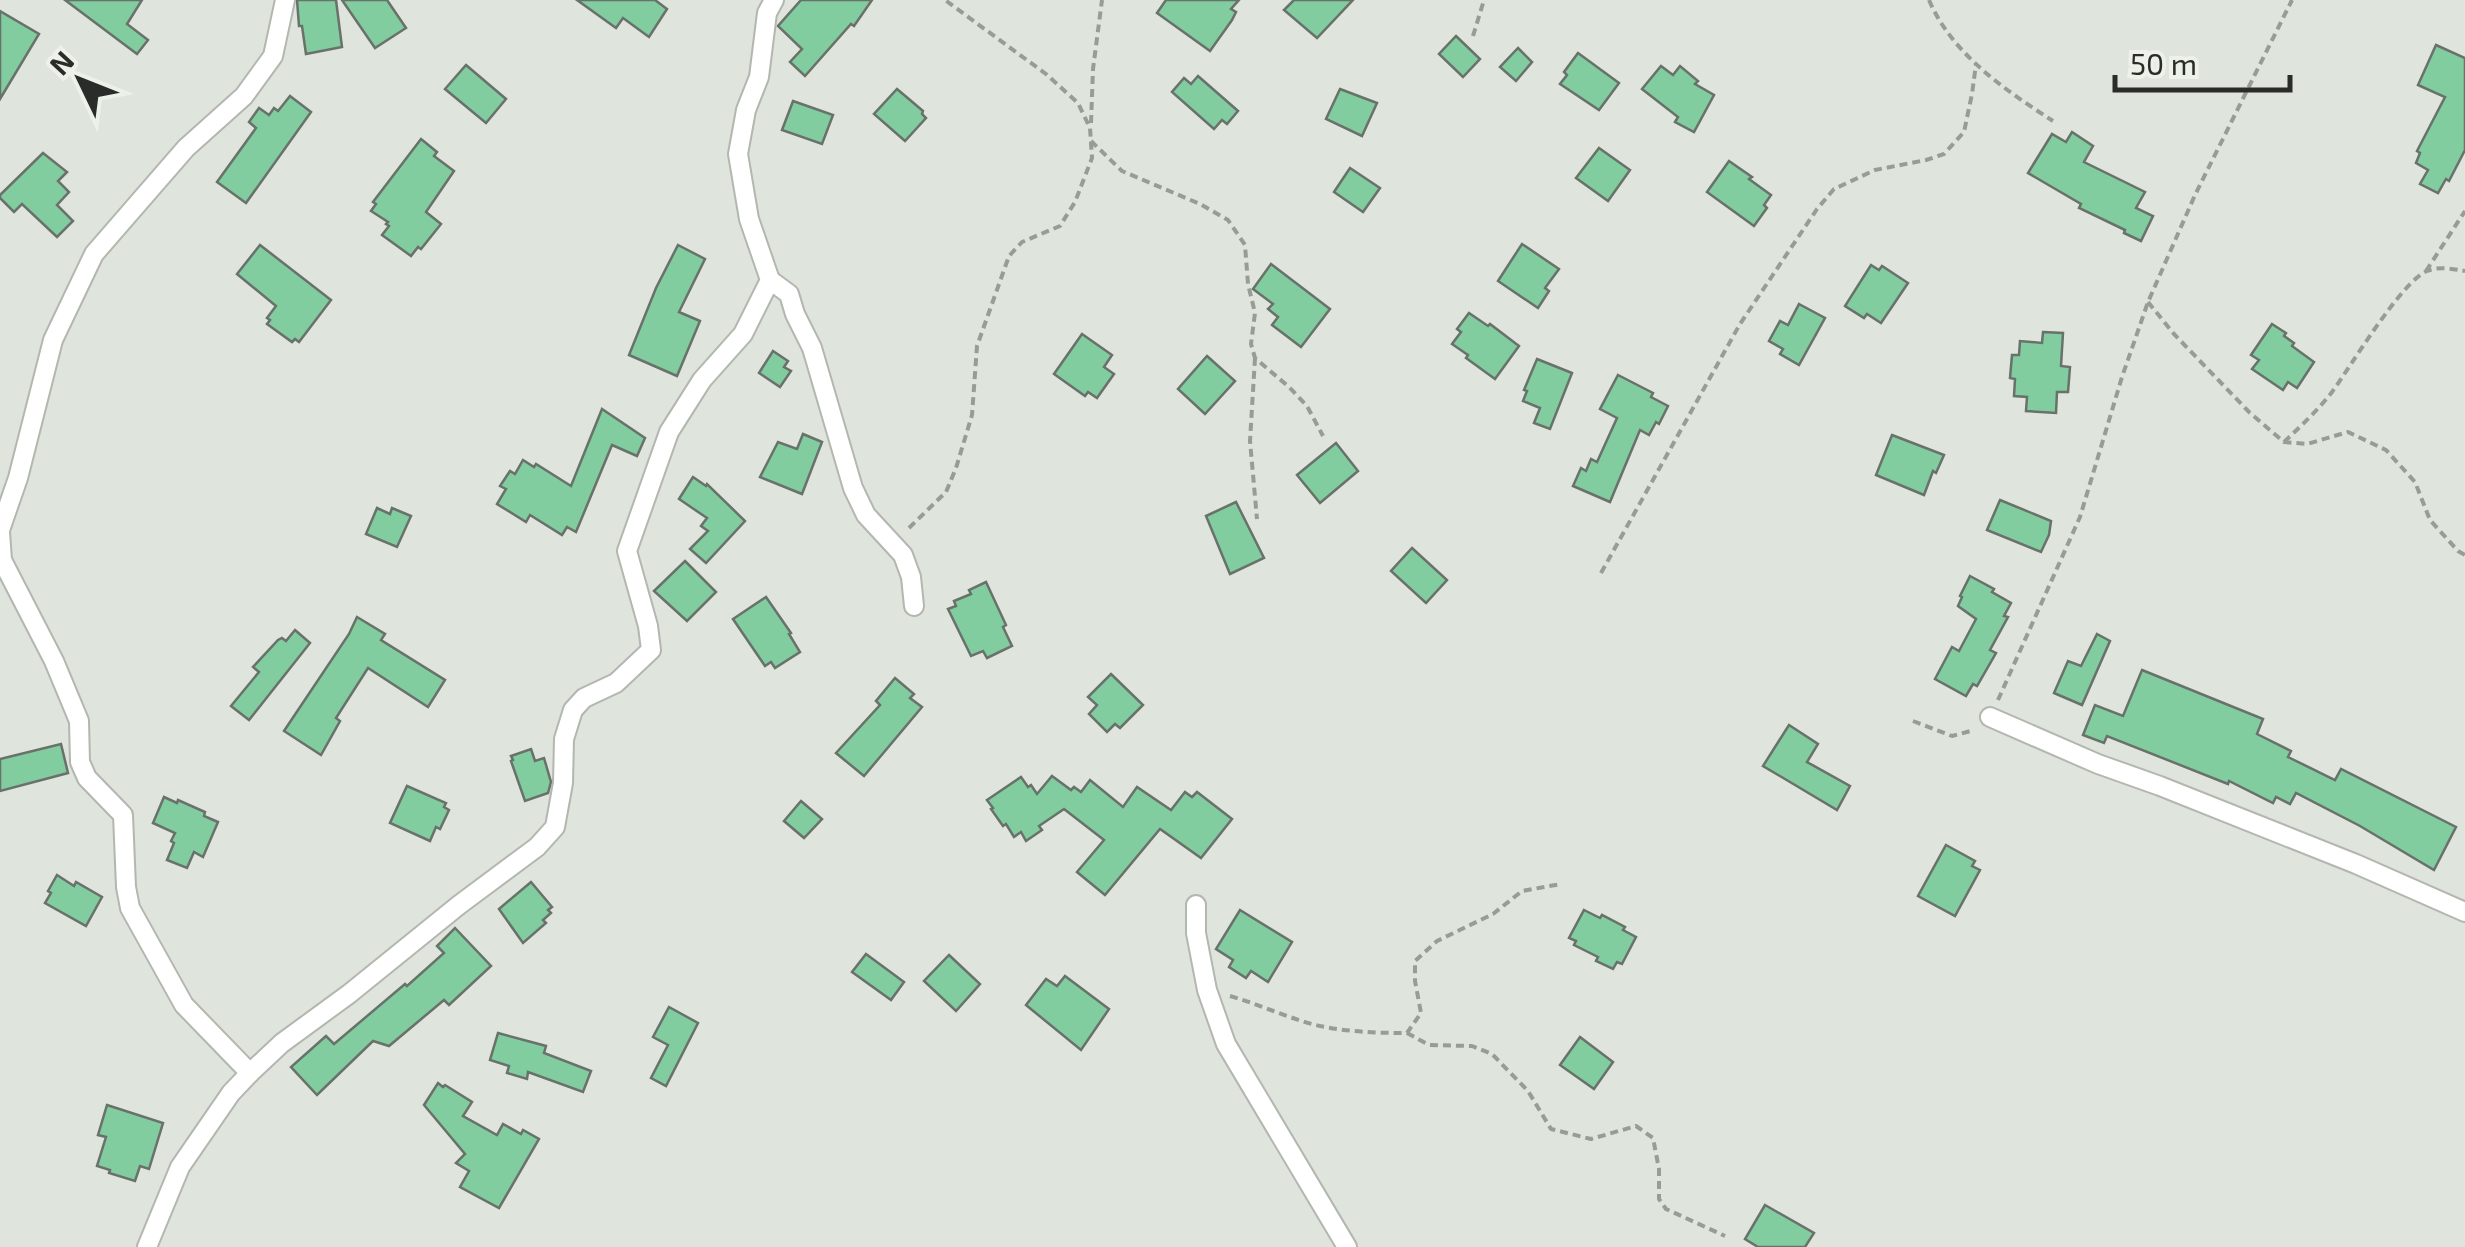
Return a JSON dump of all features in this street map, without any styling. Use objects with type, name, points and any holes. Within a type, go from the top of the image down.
[{"type":"street","points":[[250,1073],[184,1005],[130,908],[123,815],[87,778],[80,762],[79,721],[54,661],[2,560],[0,531],[18,478],[53,340],[94,254],[186,148],[244,96],[273,56],[285,0]]},
{"type":"street","points":[[774,0],[767,13],[759,77],[746,110],[738,154],[749,219],[770,280],[788,294],[812,348],[853,488],[866,516],[902,555],[911,577],[914,606]]},
{"type":"street","points":[[147,1247],[180,1167],[230,1093],[282,1044],[537,847],[555,827],[563,783],[564,739],[572,710],[584,698],[616,684],[651,650],[627,551],[669,432],[702,380],[742,334],[770,280]]},
{"type":"street","points":[[1990,718],[2356,864],[2465,912]]},
{"type":"street","points":[[1196,905],[1196,934],[1206,990],[1226,1044],[1347,1247]]},
{"type":"path","points":[[945,0],[1078,103],[1090,128]]},
{"type":"path","points":[[888,540],[902,537],[946,492],[972,415],[977,346],[1010,256],[1022,242],[1060,226],[1076,202],[1092,158],[1093,69],[1102,0]]},
{"type":"path","points":[[1473,36],[1484,0]]},
{"type":"path","points":[[1929,0],[1936,16],[1976,64],[2014,96],[2053,121]]},
{"type":"path","points":[[1913,721],[1952,736],[1971,732],[1990,718],[2080,517],[2148,302],[2195,195],[2292,0]]},
{"type":"path","points":[[1600,573],[1740,324],[1817,208],[1834,189],[1876,170],[1944,154],[1964,132],[1976,64]]},
{"type":"path","points":[[1091,141],[1122,171],[1228,220],[1245,245],[1255,313],[1250,440],[1257,519]]},
{"type":"path","points":[[2284,442],[2329,396],[2404,292],[2426,271],[2465,211]]},
{"type":"path","points":[[2426,271],[2465,271]]},
{"type":"path","points":[[2148,302],[2250,413],[2284,442],[2307,444],[2348,432],[2386,450],[2416,482],[2430,520],[2465,555]]},
{"type":"path","points":[[1254,358],[1307,406],[1323,436]]},
{"type":"path","points":[[1407,1033],[1421,1013],[1416,961],[1437,941],[1494,914],[1522,891],[1561,884]]},
{"type":"path","points":[[1206,990],[1262,1005],[1317,1026],[1363,1033],[1407,1033],[1429,1044],[1472,1046],[1492,1054],[1528,1091],[1551,1128],[1591,1140],[1636,1126],[1653,1138],[1659,1199],[1666,1208],[1725,1236]]},
{"type":"building","points":[[65,0],[142,0],[127,24],[148,40],[137,54]]},
{"type":"building","points":[[297,0],[336,0],[342,47],[306,54]]},
{"type":"building","points":[[342,0],[387,0],[406,28],[375,48]]},
{"type":"building","points":[[577,0],[655,0],[667,9],[649,37],[623,18],[616,28]]},
{"type":"building","points":[[801,0],[872,0],[854,26],[851,24],[805,76],[790,62],[802,49],[778,26]]},
{"type":"building","points":[[1166,0],[1239,0],[1231,9],[1236,12],[1232,20],[1210,51],[1157,13]]},
{"type":"building","points":[[1294,0],[1353,0],[1317,38],[1284,10]]},
{"type":"building","points":[[0,11],[39,34],[0,99]]},
{"type":"building","points":[[1456,36],[1480,59],[1463,77],[1439,54]]},
{"type":"building","points":[[2436,45],[2465,58],[2465,150],[2438,193],[2420,184],[2428,170],[2416,163],[2420,153],[2417,151],[2445,97],[2418,85]]},
{"type":"building","points":[[1518,48],[1532,62],[1516,81],[1500,67]]},
{"type":"building","points":[[1578,53],[1619,83],[1599,110],[1560,84]]},
{"type":"building","points":[[466,65],[506,99],[486,123],[445,89]]},
{"type":"building","points":[[1661,66],[1673,75],[1680,66],[1698,81],[1695,84],[1714,95],[1694,132],[1675,122],[1678,117],[1642,89]]},
{"type":"building","points":[[1198,76],[1238,111],[1227,124],[1222,120],[1214,129],[1172,92],[1184,78],[1191,84]]},
{"type":"building","points":[[897,89],[926,118],[905,141],[874,114]]},
{"type":"building","points":[[1340,89],[1377,103],[1362,136],[1326,119]]},
{"type":"building","points":[[290,96],[311,112],[246,203],[217,182],[256,128],[249,122],[259,108],[269,115],[274,108],[278,111]]},
{"type":"building","points":[[793,101],[833,115],[822,144],[782,130]]},
{"type":"building","points":[[2072,132],[2093,146],[2084,162],[2145,192],[2136,208],[2153,216],[2141,241],[2079,208],[2081,204],[2028,173],[2052,134],[2066,142]]},
{"type":"building","points":[[421,139],[437,152],[434,156],[454,171],[426,212],[441,224],[411,256],[382,235],[388,222],[371,211],[376,204],[373,202]]},
{"type":"building","points":[[1599,148],[1630,170],[1608,201],[1576,178]]},
{"type":"building","points":[[43,153],[67,172],[58,181],[69,192],[57,205],[73,221],[57,237],[22,204],[14,212],[0,198]]},
{"type":"building","points":[[1729,161],[1771,195],[1754,226],[1707,192]]},
{"type":"building","points":[[1350,168],[1380,188],[1363,212],[1334,192]]},
{"type":"building","points":[[1522,244],[1559,269],[1545,288],[1549,291],[1538,308],[1498,281]]},
{"type":"building","points":[[260,245],[331,300],[299,342],[292,342],[267,324],[276,306],[237,274]]},
{"type":"building","points":[[678,245],[705,259],[679,312],[700,321],[677,376],[629,355]]},
{"type":"building","points":[[1271,264],[1330,309],[1301,347],[1272,325],[1278,317],[1268,309],[1273,304],[1253,289]]},
{"type":"building","points":[[1871,265],[1879,270],[1882,266],[1908,283],[1881,323],[1845,306]]},
{"type":"building","points":[[1799,304],[1825,318],[1799,365],[1780,354],[1783,349],[1769,341],[1780,321],[1788,325]]},
{"type":"building","points":[[1469,313],[1519,346],[1495,379],[1452,344]]},
{"type":"building","points":[[2272,324],[2314,362],[2297,388],[2288,382],[2283,390],[2252,369],[2259,360],[2251,355]]},
{"type":"building","points":[[2043,332],[2063,333],[2061,366],[2070,367],[2068,392],[2057,392],[2056,413],[2026,411],[2027,397],[2014,396],[2015,379],[2010,378],[2012,355],[2019,355],[2020,341],[2042,343]]},
{"type":"building","points":[[1082,334],[1112,355],[1104,367],[1114,374],[1097,398],[1088,392],[1085,396],[1054,374]]},
{"type":"building","points":[[773,351],[788,361],[784,367],[791,371],[780,387],[759,373]]},
{"type":"building","points":[[1207,356],[1235,381],[1205,414],[1178,389]]},
{"type":"building","points":[[1537,359],[1572,373],[1550,429],[1534,423],[1540,408],[1523,401]]},
{"type":"building","points":[[1618,375],[1653,393],[1651,397],[1668,406],[1649,435],[1640,430],[1610,502],[1573,486],[1581,468],[1586,471],[1591,459],[1597,462],[1617,418],[1600,409]]},
{"type":"building","points":[[602,409],[645,438],[637,456],[612,445],[576,532],[567,527],[562,535],[530,515],[526,522],[497,504],[506,489],[500,486],[510,471],[515,474],[523,460],[571,486]]},
{"type":"building","points":[[803,434],[822,442],[802,494],[760,477],[778,442],[797,449]]},
{"type":"building","points":[[1892,435],[1944,455],[1924,495],[1876,475]]},
{"type":"building","points":[[1336,443],[1358,471],[1320,503],[1297,475]]},
{"type":"building","points":[[693,477],[707,484],[745,521],[706,563],[690,549],[708,531],[701,526],[707,518],[679,499]]},
{"type":"building","points":[[2000,500],[2051,521],[2041,552],[1987,530]]},
{"type":"building","points":[[1236,502],[1264,558],[1230,574],[1206,516]]},
{"type":"building","points":[[377,508],[390,514],[392,508],[411,516],[397,547],[366,534]]},
{"type":"building","points":[[1412,548],[1447,580],[1426,603],[1391,571]]},
{"type":"building","points":[[685,561],[716,592],[687,621],[654,591]]},
{"type":"building","points":[[1970,576],[2011,603],[1990,650],[1996,653],[1977,686],[1973,684],[1966,696],[1935,679],[1952,647],[1959,651],[1976,619],[1958,606]]},
{"type":"building","points":[[986,582],[1012,646],[987,658],[983,651],[971,656],[948,609],[956,606],[954,601],[971,594],[969,590]]},
{"type":"building","points":[[766,597],[800,652],[775,668],[771,662],[765,666],[733,619]]},
{"type":"building","points":[[357,617],[385,634],[381,640],[445,680],[428,707],[368,668],[336,718],[340,721],[321,755],[284,731]]},
{"type":"building","points":[[295,630],[310,643],[249,720],[231,706],[259,672],[253,667],[278,640],[286,641]]},
{"type":"building","points":[[2097,634],[2110,641],[2082,705],[2054,693],[2068,661],[2081,666]]},
{"type":"building","points":[[2142,670],[2263,719],[2257,734],[2291,751],[2288,757],[2335,780],[2341,769],[2456,827],[2434,870],[2296,793],[2290,804],[2276,797],[2273,803],[2229,781],[2228,784],[2107,736],[2104,743],[2083,735],[2095,705],[2123,716]]},
{"type":"building","points":[[1111,674],[1143,705],[1120,728],[1115,724],[1107,732],[1089,714],[1097,705],[1088,697]]},
{"type":"building","points":[[895,678],[914,694],[910,698],[922,707],[864,776],[836,753],[880,705],[876,701]]},
{"type":"building","points":[[1789,725],[1818,744],[1807,762],[1850,786],[1837,810],[1763,766]]},
{"type":"building","points":[[61,744],[68,773],[0,791],[0,759]]},
{"type":"building","points":[[531,749],[535,761],[544,758],[551,782],[548,793],[525,801],[511,756]]},
{"type":"building","points":[[1052,776],[1071,790],[1074,787],[1081,792],[1090,780],[1123,807],[1137,787],[1171,810],[1185,792],[1192,797],[1197,792],[1232,819],[1201,858],[1160,829],[1105,895],[1077,872],[1104,840],[1064,809],[1039,826],[1042,830],[1026,841],[1021,832],[1014,837],[987,800],[1021,777],[1037,794]]},
{"type":"building","points":[[407,786],[446,803],[444,807],[449,810],[430,841],[390,823]]},
{"type":"building","points":[[164,797],[205,812],[204,816],[218,822],[203,857],[194,852],[187,868],[167,860],[175,833],[153,823]]},
{"type":"building","points":[[801,801],[822,819],[804,838],[784,821]]},
{"type":"building","points":[[1946,845],[1975,861],[1972,866],[1980,870],[1955,916],[1918,896]]},
{"type":"building","points":[[57,875],[102,897],[86,926],[45,903]]},
{"type":"building","points":[[531,882],[552,907],[543,920],[546,923],[523,943],[499,909]]},
{"type":"building","points":[[1240,910],[1292,942],[1268,982],[1251,971],[1246,978],[1229,967],[1233,960],[1216,949]]},
{"type":"building","points":[[1584,910],[1600,918],[1602,915],[1636,937],[1622,964],[1617,962],[1613,969],[1596,961],[1598,957],[1574,945],[1576,941],[1569,938]]},
{"type":"building","points":[[455,928],[491,966],[449,1005],[444,1000],[389,1046],[373,1041],[317,1095],[291,1067],[326,1036],[334,1044],[407,986],[444,953],[437,946]]},
{"type":"building","points":[[866,954],[904,982],[891,1000],[852,972]]},
{"type":"building","points":[[949,955],[980,984],[956,1011],[924,981]]},
{"type":"building","points":[[1065,976],[1109,1009],[1081,1050],[1026,1005],[1046,979],[1057,986]]},
{"type":"building","points":[[669,1007],[698,1023],[666,1086],[651,1078],[668,1045],[653,1037]]},
{"type":"building","points":[[498,1033],[546,1046],[544,1053],[591,1071],[583,1092],[528,1072],[527,1079],[507,1073],[509,1066],[490,1060]]},
{"type":"building","points":[[1580,1037],[1613,1062],[1594,1089],[1560,1065]]},
{"type":"building","points":[[438,1083],[472,1102],[463,1116],[497,1135],[503,1124],[539,1139],[499,1208],[460,1187],[469,1171],[456,1163],[465,1154],[424,1105]]},
{"type":"building","points":[[107,1105],[163,1123],[149,1169],[140,1166],[135,1181],[97,1166],[106,1137],[98,1135]]},
{"type":"building","points":[[1765,1205],[1814,1233],[1805,1247],[1758,1247],[1745,1239]]}]
